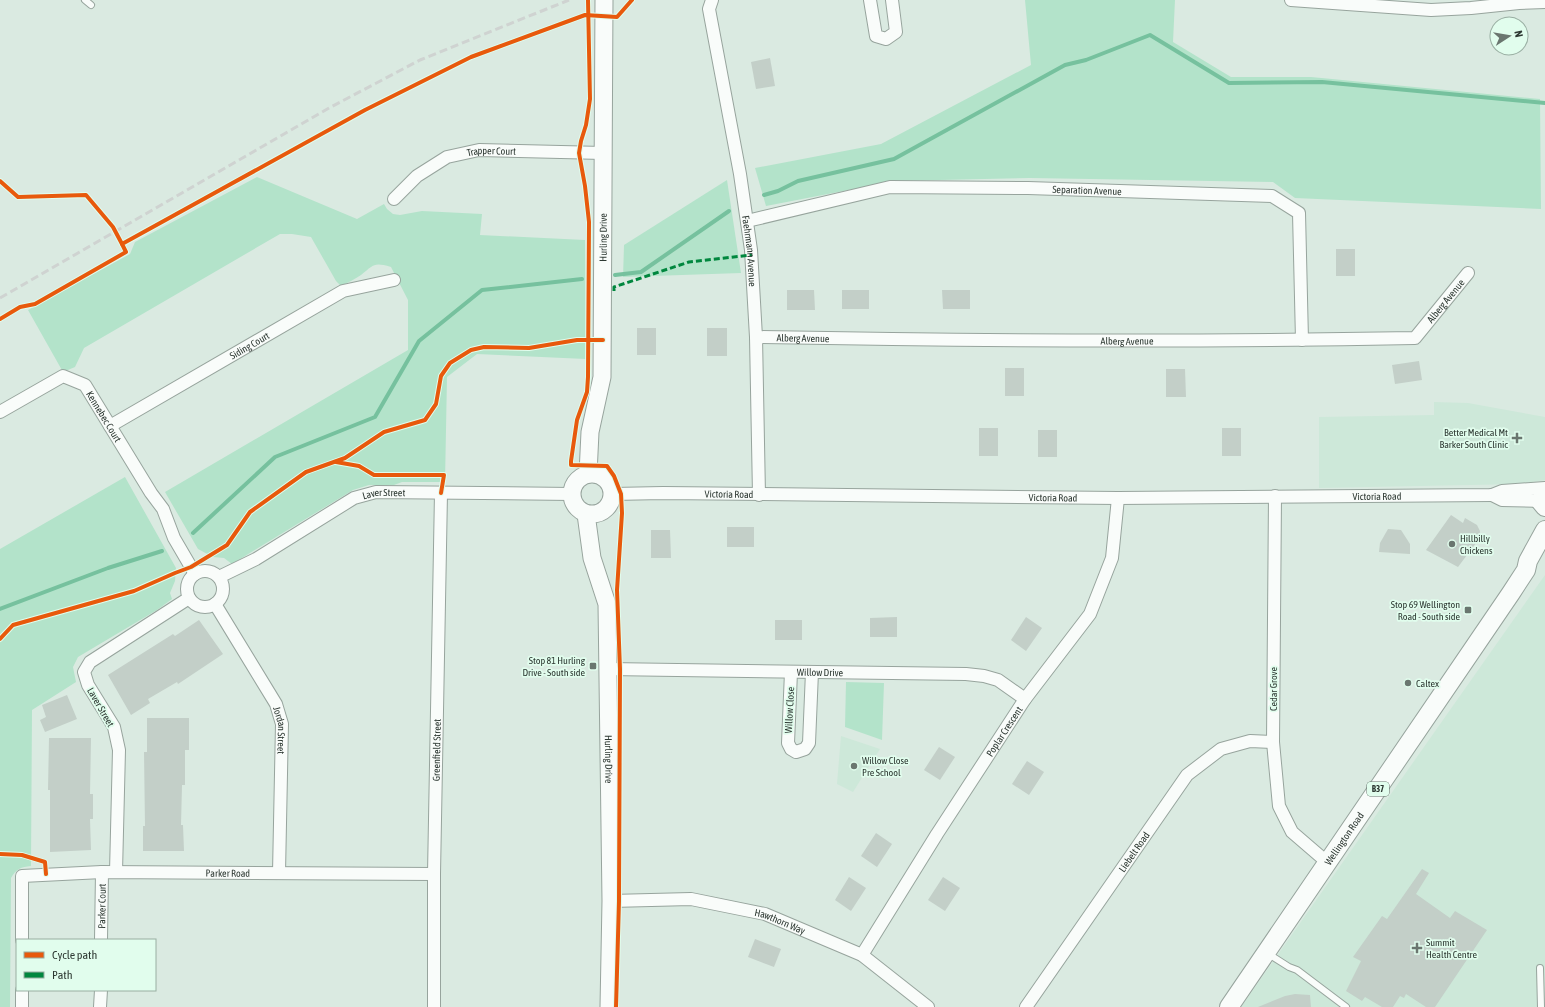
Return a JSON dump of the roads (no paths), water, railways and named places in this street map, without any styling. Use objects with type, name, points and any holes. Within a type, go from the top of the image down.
[{"type":"main road","name":"Wellington Road","points":[[1229,1007],[1484,634],[1526,570],[1528,561],[1545,530]]},
{"type":"main road","name":"Wellington Road","points":[[1526,570],[1533,565],[1545,548]]},
{"type":"street","name":"Hurling Drive","points":[[588,474],[590,432],[602,378],[604,0]]},
{"type":"street","points":[[870,0],[876,36],[886,39],[896,32],[892,0]]},
{"type":"street","points":[[1291,0],[1432,10],[1545,2]]},
{"type":"street","name":"Faehrmann Avenue","points":[[711,5],[740,174],[753,279],[756,337],[759,495]]},
{"type":"street","name":"Trapper Court","points":[[394,199],[417,176],[447,157],[479,150],[603,153]]},
{"type":"street","name":"Separation Avenue","points":[[747,221],[890,187],[1028,188],[1272,196],[1299,213],[1302,340]]},
{"type":"street","name":"Alberg Avenue","points":[[756,337],[900,340],[1302,340],[1415,338],[1468,273]]},
{"type":"street","name":"Siding Court","points":[[110,426],[343,291],[394,280]]},
{"type":"street","name":"Kennebec Court","points":[[0,412],[63,376],[85,384],[151,493],[163,509],[174,538],[195,574]]},
{"type":"street","points":[[588,474],[602,476],[611,486],[613,494],[612,501],[608,507],[603,512],[596,514],[586,514],[580,511],[575,505],[572,494],[573,486],[577,480],[588,474]]},
{"type":"street","name":"Laver Street","points":[[219,577],[256,559],[354,498],[376,492],[441,494],[572,494]]},
{"type":"street","name":"Victoria Road","points":[[613,494],[663,493],[1118,498],[1492,495],[1502,500],[1544,499]]},
{"type":"street","name":"Greenfield Street","points":[[434,1007],[434,874],[441,494]]},
{"type":"street","name":"Cedar Grove","points":[[1275,496],[1273,742],[1279,806],[1292,832],[1328,863]]},
{"type":"street","name":"Poplar Crescent","points":[[862,955],[1025,699],[1090,614],[1112,558],[1118,498]]},
{"type":"street","name":"Hurling Drive","points":[[586,514],[592,558],[607,604],[611,901],[609,1007]]},
{"type":"street","points":[[200,572],[210,572],[219,577],[223,589],[222,595],[215,604],[204,607],[193,603],[189,598],[187,593],[188,582],[195,574],[200,572]]},
{"type":"street","name":"Laver Street","points":[[116,872],[119,750],[114,727],[88,685],[84,672],[90,662],[189,598]]},
{"type":"street","name":"Jordan Street","points":[[215,604],[276,704],[282,724],[279,873]]},
{"type":"street","name":"Willow Drive","points":[[608,669],[946,673],[984,676],[998,680],[1025,699]]},
{"type":"street","name":"Willow Close","points":[[791,672],[788,743],[791,749],[796,752],[805,750],[809,743],[812,672]]},
{"type":"street","name":"Liebelt Road","points":[[1026,1007],[1187,775],[1221,749],[1250,741],[1273,742]]},
{"type":"street","name":"Parker Road","points":[[22,939],[22,876],[102,872],[434,874]]},
{"type":"street","name":"Parker Court","points":[[101,939],[102,872]]},
{"type":"street","name":"Hawthorn Way","points":[[611,901],[691,899],[765,914],[862,955],[928,1007]]},
{"type":"street","points":[[22,991],[22,1007]]},
{"type":"street","points":[[100,1007],[101,991]]},
{"type":"lane","points":[[85,0],[91,5]]},
{"type":"lane","points":[[1267,953],[1289,967],[1298,970],[1346,1007]]},
{"type":"lane","points":[[1540,968],[1541,1007]]},
{"type":"waterway","points":[[764,195],[778,191],[798,181],[894,159],[1065,65],[1086,60],[1150,35],[1229,83],[1322,82],[1545,103]]},
{"type":"waterway","points":[[615,275],[641,272],[729,211]]},
{"type":"waterway","points":[[193,533],[275,457],[375,417],[419,341],[482,290],[582,279]]},
{"type":"waterway","points":[[0,609],[108,568],[162,551]]},
{"type":"railway","points":[[0,298],[329,108],[420,60],[569,0]]},
{"type":"place","name":"Better Medical Mt Barker South Clinic","points":[[1517,438]]},
{"type":"place","name":"Hillbilly Chickens","points":[[1452,544]]},
{"type":"place","name":"Stop 69 Wellington Road - South side","points":[[1468,610]]},
{"type":"place","name":"Stop 81 Hurling Drive - South side","points":[[593,666]]},
{"type":"place","name":"Caltex","points":[[1408,683]]},
{"type":"place","name":"Willow Close Pre School","points":[[854,766]]},
{"type":"place","name":"Summit Health Centre","points":[[1417,948]]}]
